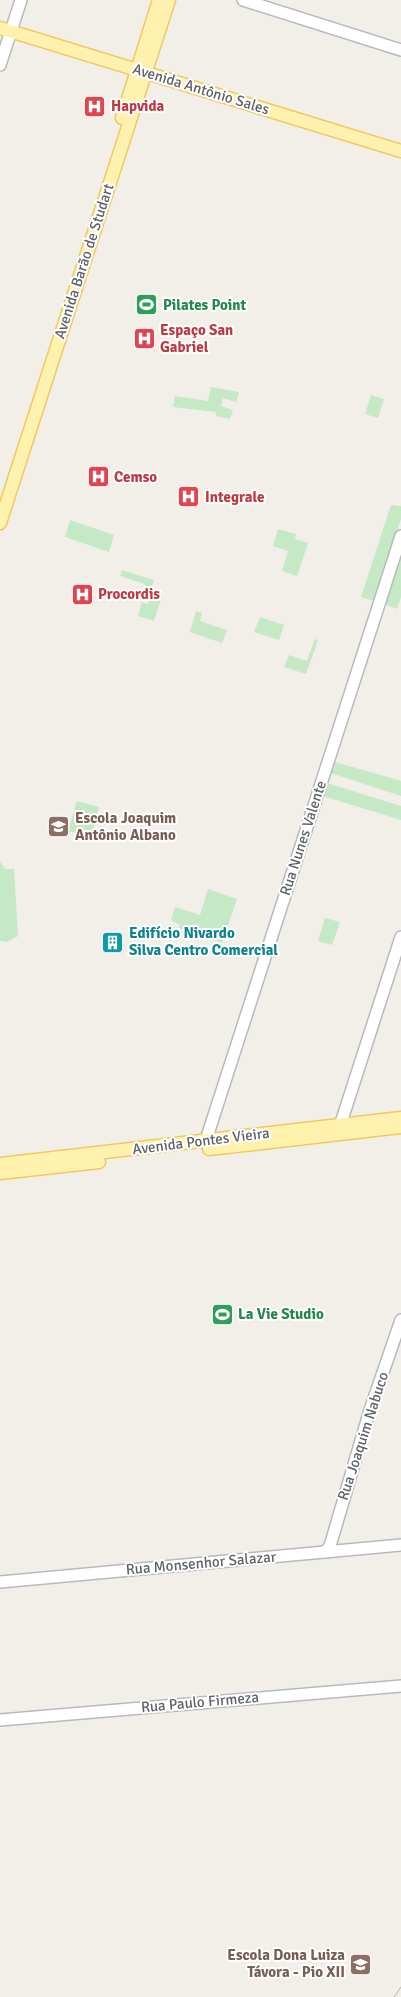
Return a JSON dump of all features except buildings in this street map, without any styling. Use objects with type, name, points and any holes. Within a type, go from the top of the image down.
[{"type":"main road","name":"Avenida Barão de Studart","points":[[0,523],[142,72],[159,0]]},
{"type":"main road","name":"Avenida Barão de Studart","points":[[0,496],[142,72],[169,0]]},
{"type":"main road","name":"Avenida Antônio Sales","points":[[5,30],[401,151]]},
{"type":"main road","name":"Avenida Pontes Vieira","points":[[0,1174],[338,1130],[401,1118]]},
{"type":"main road","name":"Avenida Pontes Vieira","points":[[0,1164],[206,1140],[401,1127]]},
{"type":"street","points":[[0,65],[5,30],[21,0]]},
{"type":"street","points":[[242,0],[401,50]]},
{"type":"street","name":"Rua Nunes Valente","points":[[206,1140],[401,536]]},
{"type":"street","points":[[338,1130],[401,937]]},
{"type":"street","name":"Rua Joaquim Nabuco","points":[[325,1552],[330,1546],[370,1410],[401,1320]]},
{"type":"street","name":"Rua Monsenhor Salazar","points":[[0,1582],[401,1545]]},
{"type":"street","name":"Rua Paulo Firmeza","points":[[0,1720],[401,1686]]},
{"type":"green space","points":[[211,387],[239,392],[236,402],[223,398],[221,406],[233,410],[230,419],[216,416],[216,412],[173,407],[175,396],[208,401]]},
{"type":"green space","points":[[371,395],[384,399],[378,418],[365,414]]},
{"type":"green space","points":[[391,505],[401,506],[401,519],[374,601],[361,597]]},
{"type":"green space","points":[[70,520],[114,535],[109,552],[65,537]]},
{"type":"green space","points":[[278,529],[296,534],[295,539],[308,543],[297,576],[282,571],[288,551],[273,546]]},
{"type":"green space","points":[[401,551],[401,597],[397,609],[384,604]]},
{"type":"green space","points":[[122,570],[154,580],[150,592],[144,590],[145,584],[120,576]]},
{"type":"green space","points":[[152,591],[162,596],[154,621],[138,616],[142,602],[148,604]]},
{"type":"green space","points":[[196,611],[202,613],[200,621],[227,630],[222,643],[190,632]]},
{"type":"green space","points":[[260,617],[284,625],[279,640],[254,632]]},
{"type":"green space","points":[[315,639],[318,640],[306,674],[284,667],[289,655],[307,661]]},
{"type":"green space","points":[[335,762],[401,781],[401,796],[331,773]]},
{"type":"green space","points":[[327,783],[401,806],[401,820],[323,796]]},
{"type":"green space","points":[[77,801],[99,807],[91,837],[68,831]]},
{"type":"green space","points":[[0,861],[5,869],[14,869],[18,936],[7,942],[0,941]]},
{"type":"green space","points":[[208,889],[237,899],[222,943],[179,928],[180,925],[171,920],[175,907],[200,915]]},
{"type":"green space","points":[[325,918],[340,922],[332,945],[318,941]]},
{"type":"tram line","points":[[394,1997],[401,1987]]},
{"type":"place","name":"Hapvida","points":[[95,106]]},
{"type":"place","name":"Pilates Point","points":[[147,305]]},
{"type":"place","name":"Espaço San Gabriel","points":[[144,339]]},
{"type":"place","name":"Cemso","points":[[98,477]]},
{"type":"place","name":"Integrale","points":[[189,497]]},
{"type":"place","name":"Procordis","points":[[82,594]]},
{"type":"place","name":"Escola Joaquim Antônio Albano","points":[[59,827]]},
{"type":"place","name":"Edifício Nivardo Silva Centro Comercial","points":[[113,942]]},
{"type":"place","name":"La Vie Studio","points":[[222,1314]]},
{"type":"place","name":"Escola Dona Luiza Távora - Pio XII","points":[[361,1964]]}]
